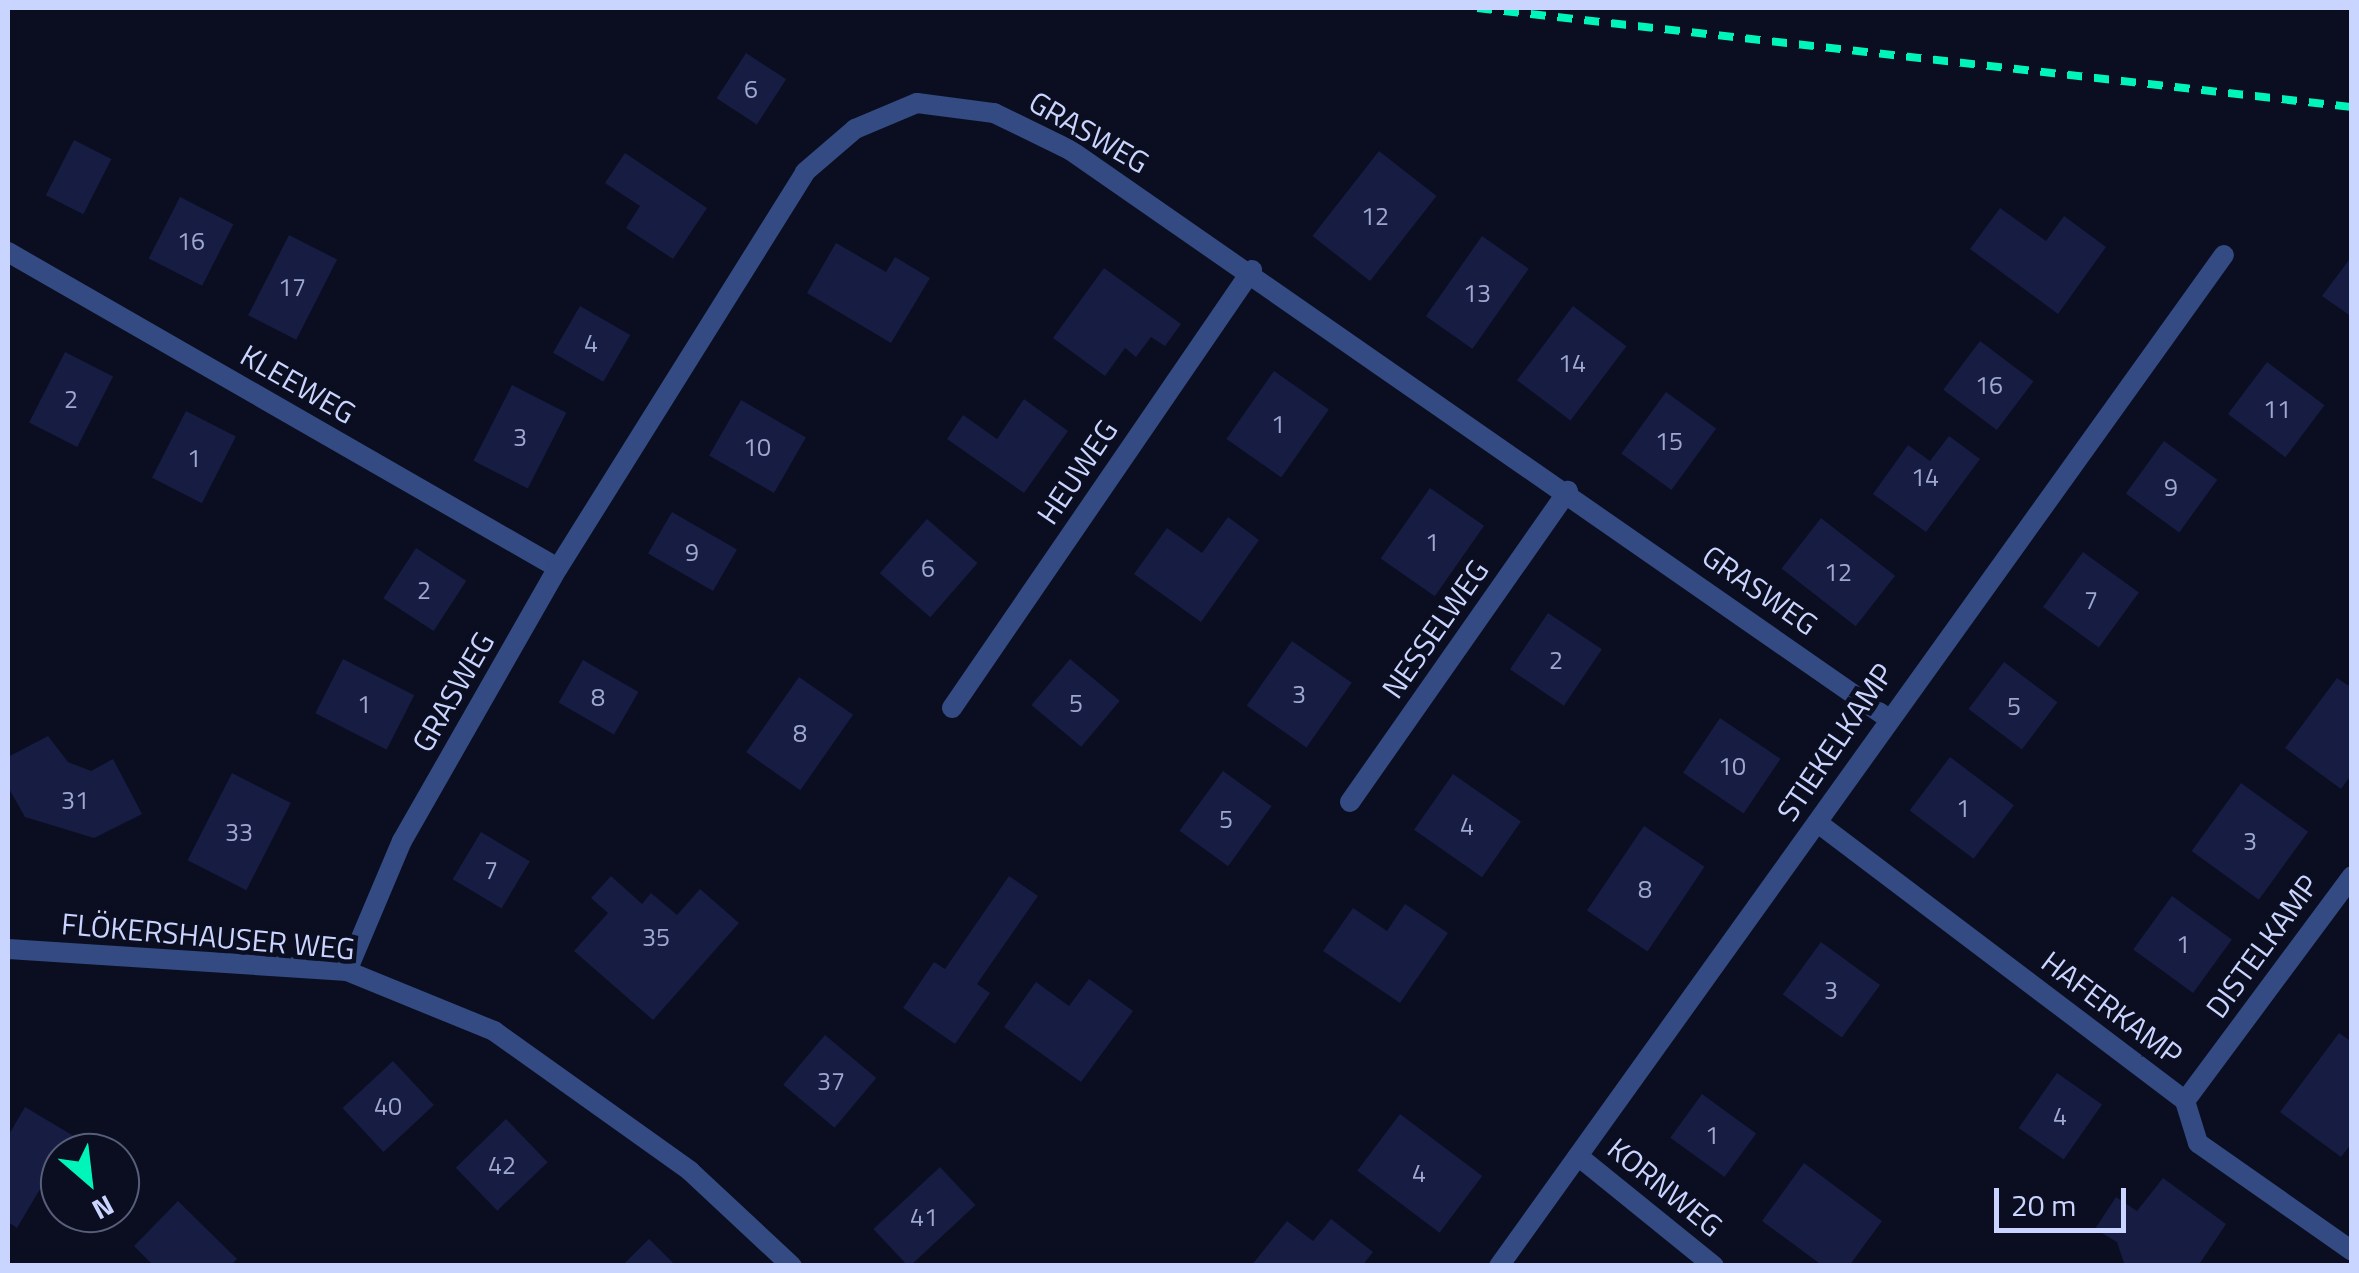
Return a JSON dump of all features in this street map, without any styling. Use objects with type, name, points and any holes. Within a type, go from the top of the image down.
[{"type":"street","name":"GRASWEG","points":[[347,971],[402,841],[558,568],[805,172],[855,129],[917,103],[994,112],[1070,150],[1252,270],[1886,717]]},
{"type":"street","name":"KLEEWEG","points":[[8,252],[558,568]]},
{"type":"street","name":"STIEKELKAMP","points":[[1498,1266],[1818,823],[1886,717],[2224,254]]},
{"type":"street","name":"HEUWEG","points":[[952,708],[1252,270]]},
{"type":"street","name":"NESSELWEG","points":[[1350,802],[1568,492]]},
{"type":"street","name":"HAFERKAMP","points":[[1818,823],[2185,1101],[2198,1143],[2352,1250]]},
{"type":"street","name":"DISTELKAMP","points":[[2185,1101],[2352,876]]},
{"type":"street","name":"FLÖKERSHAUSER WEG","points":[[8,949],[347,971],[494,1031],[690,1171],[792,1266]]},
{"type":"street","name":"KORNWEG","points":[[1578,1156],[1714,1266]]},
{"type":"building","points":[[746,53],[786,79],[757,124],[717,98]]},
{"type":"building","points":[[74,140],[111,159],[83,214],[46,195]]},
{"type":"building","points":[[1379,151],[1437,196],[1370,281],[1313,236]]},
{"type":"building","points":[[625,153],[707,208],[673,259],[626,228],[640,206],[605,183]]},
{"type":"building","points":[[180,197],[233,224],[202,286],[149,258]]},
{"type":"building","points":[[2000,208],[2046,241],[2064,216],[2106,247],[2058,314],[1970,249]]},
{"type":"building","points":[[289,235],[337,260],[296,340],[248,315]]},
{"type":"building","points":[[1482,236],[1529,269],[1472,349],[1426,316]]},
{"type":"building","points":[[836,243],[886,272],[895,257],[930,278],[891,343],[807,293]]},
{"type":"building","points":[[2352,256],[2352,317],[2322,296]]},
{"type":"building","points":[[1104,268],[1181,324],[1165,346],[1151,337],[1136,357],[1125,348],[1105,376],[1053,338]]},
{"type":"building","points":[[580,306],[630,335],[603,382],[553,353]]},
{"type":"building","points":[[1573,306],[1627,346],[1571,421],[1517,380]]},
{"type":"building","points":[[1980,341],[2034,381],[1997,430],[1943,390]]},
{"type":"building","points":[[65,352],[113,377],[77,447],[29,422]]},
{"type":"building","points":[[2267,362],[2325,405],[2285,457],[2228,414]]},
{"type":"building","points":[[1274,371],[1329,409],[1281,477],[1226,439]]},
{"type":"building","points":[[512,385],[566,413],[528,488],[473,461]]},
{"type":"building","points":[[1666,392],[1716,428],[1671,490],[1621,453]]},
{"type":"building","points":[[1024,399],[1068,431],[1024,493],[947,439],[963,415],[997,439]]},
{"type":"building","points":[[741,400],[806,437],[774,493],[709,455]]},
{"type":"building","points":[[186,411],[236,436],[202,503],[152,478]]},
{"type":"building","points":[[1949,436],[1980,459],[1926,532],[1873,494],[1908,445],[1930,461]]},
{"type":"building","points":[[2164,441],[2217,480],[2179,532],[2126,494]]},
{"type":"building","points":[[1430,488],[1484,526],[1435,596],[1381,558]]},
{"type":"building","points":[[672,512],[737,550],[713,591],[648,554]]},
{"type":"building","points":[[1228,517],[1259,540],[1201,622],[1134,574],[1167,528],[1202,553]]},
{"type":"building","points":[[1821,518],[1895,576],[1856,626],[1782,568]]},
{"type":"building","points":[[927,519],[978,563],[930,617],[880,573]]},
{"type":"building","points":[[416,548],[466,581],[434,631],[383,598]]},
{"type":"building","points":[[2083,552],[2139,593],[2099,648],[2043,607]]},
{"type":"building","points":[[1548,613],[1602,649],[1564,706],[1510,669]]},
{"type":"building","points":[[1292,641],[1352,683],[1306,748],[1247,706]]},
{"type":"building","points":[[343,659],[414,695],[387,750],[315,713]]},
{"type":"building","points":[[1070,659],[1120,701],[1081,747],[1031,705]]},
{"type":"building","points":[[583,660],[638,692],[614,734],[558,702]]},
{"type":"building","points":[[2004,662],[2058,702],[2022,749],[1968,709]]},
{"type":"building","points":[[799,677],[853,715],[800,790],[746,752]]},
{"type":"building","points":[[2337,678],[2352,688],[2352,774],[2341,789],[2285,748]]},
{"type":"building","points":[[1720,718],[1781,759],[1744,814],[1683,773]]},
{"type":"building","points":[[48,736],[68,762],[91,771],[113,759],[142,814],[94,838],[25,817],[8,787],[8,757]]},
{"type":"building","points":[[1950,757],[2014,805],[1974,859],[1910,811]]},
{"type":"building","points":[[1223,771],[1272,806],[1228,866],[1180,831]]},
{"type":"building","points":[[232,773],[291,803],[246,890],[188,860]]},
{"type":"building","points":[[1453,774],[1521,822],[1482,877],[1414,830]]},
{"type":"building","points":[[2241,783],[2308,832],[2259,900],[2192,851]]},
{"type":"building","points":[[1644,826],[1705,867],[1647,951],[1587,911]]},
{"type":"building","points":[[481,832],[530,861],[502,909],[453,879]]},
{"type":"building","points":[[611,876],[642,904],[651,893],[677,915],[700,889],[739,923],[653,1020],[574,951],[608,913],[591,898]]},
{"type":"building","points":[[1009,876],[1038,896],[977,984],[990,993],[955,1044],[903,1008],[934,962],[945,969]]},
{"type":"building","points":[[2172,896],[2232,939],[2193,993],[2133,949]]},
{"type":"building","points":[[1405,904],[1448,933],[1400,1003],[1323,951],[1353,908],[1387,931]]},
{"type":"building","points":[[1821,942],[1880,985],[1842,1037],[1783,995]]},
{"type":"building","points":[[1089,979],[1133,1011],[1081,1082],[1004,1027],[1036,982],[1069,1006]]},
{"type":"building","points":[[2339,1033],[2352,1042],[2352,1143],[2341,1157],[2280,1112]]},
{"type":"building","points":[[825,1035],[876,1078],[835,1128],[783,1085]]},
{"type":"building","points":[[393,1061],[434,1105],[383,1152],[343,1108]]},
{"type":"building","points":[[2057,1073],[2102,1105],[2064,1159],[2019,1128]]},
{"type":"building","points":[[1702,1094],[1756,1133],[1724,1177],[1670,1138]]},
{"type":"building","points":[[25,1107],[69,1133],[40,1133],[40,1189],[17,1228],[8,1222],[8,1136]]},
{"type":"building","points":[[1400,1114],[1482,1176],[1440,1233],[1357,1171]]},
{"type":"building","points":[[506,1119],[548,1162],[497,1211],[456,1168]]},
{"type":"building","points":[[1804,1163],[1882,1221],[1849,1266],[1823,1266],[1762,1221]]},
{"type":"building","points":[[940,1167],[975,1205],[910,1266],[873,1229]]},
{"type":"building","points":[[2163,1178],[2226,1224],[2198,1266],[2125,1266],[2117,1242],[2095,1229],[2116,1197],[2137,1211]]},
{"type":"building","points":[[178,1201],[237,1259],[230,1266],[154,1266],[134,1246]]},
{"type":"building","points":[[1331,1219],[1373,1252],[1362,1266],[1251,1266],[1287,1221],[1313,1241]]},
{"type":"building","points":[[649,1239],[676,1266],[622,1266]]},
{"type":"railway","points":[[1477,8],[2352,107]]}]
